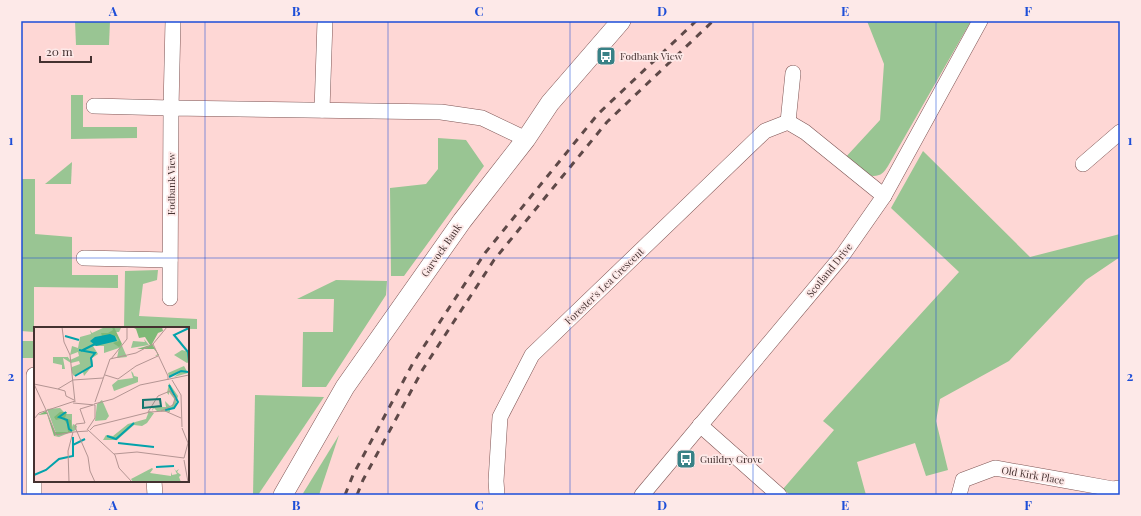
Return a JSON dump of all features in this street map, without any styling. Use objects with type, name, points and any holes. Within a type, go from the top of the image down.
[{"type":"street","name":"Fodbank View","points":[[170,298],[173,21]]},
{"type":"street","points":[[322,110],[325,21]]},
{"type":"street","name":"Garvock Bank","points":[[283,495],[345,387],[462,221],[526,139],[550,103],[621,21]]},
{"type":"street","name":"Scotland Drive","points":[[642,495],[842,256],[884,196],[980,21]]},
{"type":"street","points":[[793,73],[788,122],[804,132],[884,196]]},
{"type":"street","points":[[94,106],[441,112],[482,118],[526,139]]},
{"type":"street","name":"Forester's Lea Crescent","points":[[497,495],[496,481],[500,417],[532,356],[765,131],[788,122]]},
{"type":"street","points":[[1083,164],[1120,132]]},
{"type":"street","points":[[84,258],[170,260]]},
{"type":"street","points":[[34,375],[34,495]]},
{"type":"street","points":[[700,425],[779,495]]},
{"type":"street","name":"Old Kirk Place","points":[[959,495],[963,480],[995,468],[1090,485],[1120,488]]},
{"type":"street","points":[[154,482],[154,495]]},
{"type":"green space","points":[[75,21],[110,21],[109,45],[76,45]]},
{"type":"green space","points":[[867,21],[971,21],[888,166],[882,174],[874,176],[869,176],[860,172],[844,159],[880,120],[884,64]]},
{"type":"green space","points":[[71,95],[83,95],[83,127],[137,127],[137,138],[71,139]]},
{"type":"green space","points":[[438,138],[466,140],[484,166],[404,276],[391,276],[390,188],[426,184],[438,169]]},
{"type":"green space","points":[[923,151],[1030,257],[1120,234],[1120,257],[1086,280],[1009,361],[940,399],[936,421],[948,470],[926,476],[915,443],[857,462],[866,495],[790,495],[783,489],[834,430],[823,421],[959,272],[891,208]]},
{"type":"green space","points":[[72,162],[71,184],[45,184]]},
{"type":"green space","points":[[21,179],[35,179],[35,234],[72,237],[72,275],[118,275],[118,288],[34,287],[34,332],[21,331]]},
{"type":"green space","points":[[158,270],[157,280],[143,284],[139,316],[197,319],[197,329],[189,329],[189,327],[124,327],[125,271]]},
{"type":"green space","points":[[336,280],[387,281],[386,295],[326,387],[302,387],[303,332],[333,332],[334,299],[297,299]]},
{"type":"green space","points":[[21,341],[34,341],[34,358],[21,358]]},
{"type":"green space","points":[[255,395],[324,397],[258,495],[253,495]]},
{"type":"green space","points":[[339,435],[319,495],[302,495]]},
{"type":"railway","points":[[345,495],[353,475],[413,363],[485,253],[598,114],[696,21]]},
{"type":"railway","points":[[357,495],[363,480],[423,369],[494,260],[607,122],[713,21]]},
{"type":"place","name":"Fodbank View","points":[[606,56]]},
{"type":"place","name":"Guildry Grove","points":[[686,459]]}]
